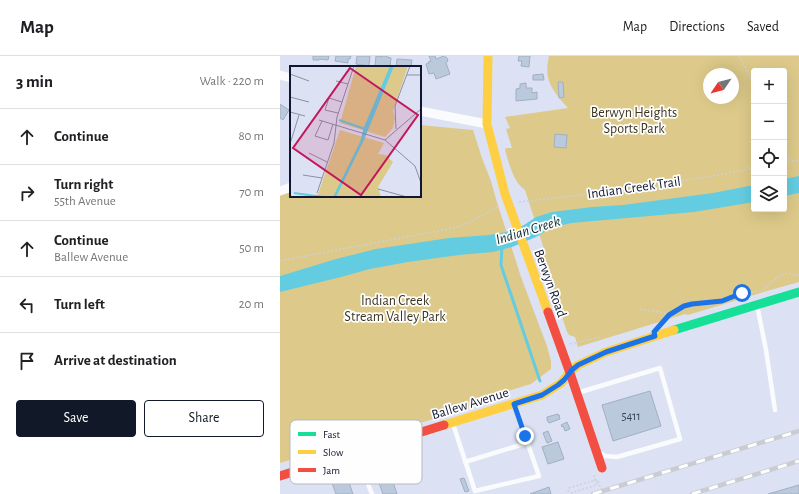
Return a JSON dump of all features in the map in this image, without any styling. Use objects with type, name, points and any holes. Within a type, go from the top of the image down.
[{"type":"street","name":"Berwyn Road","points":[[488,56],[487,124],[505,194],[570,373],[601,472]]},
{"type":"street","points":[[280,75],[290,78]]},
{"type":"street","points":[[421,111],[487,124]]},
{"type":"street","points":[[280,191],[290,187]]},
{"type":"street","name":"Ballew Avenue","points":[[422,432],[542,395],[561,383],[575,367],[606,352],[799,292]]},
{"type":"street","name":"Ballew Avenue","points":[[280,476],[290,473]]},
{"type":"lane","points":[[757,305],[766,350],[775,410]]},
{"type":"lane","points":[[576,393],[660,368],[680,438],[617,457],[605,456],[595,451]]},
{"type":"lane","points":[[452,423],[475,491],[539,476],[514,404]]},
{"type":"lane","points":[[465,462],[527,442]]},
{"type":"lane","points":[[368,484],[372,494]]},
{"type":"path","points":[[738,56],[751,79]]},
{"type":"path","points":[[787,158],[792,161]]},
{"type":"path","points":[[787,162],[799,160]]},
{"type":"path","name":"Indian Creek Trail","points":[[747,169],[751,166]]},
{"type":"path","name":"Indian Creek Trail","points":[[522,201],[579,196],[702,178],[751,168]]},
{"type":"path","points":[[280,261],[454,228],[468,223],[496,208]]},
{"type":"path","points":[[655,336],[654,332],[669,315],[684,306],[722,301],[742,293],[762,290],[780,275],[787,273],[799,275]]},
{"type":"path","points":[[640,309],[662,312],[669,315]]},
{"type":"path","points":[[567,345],[601,337]]},
{"type":"path","points":[[601,472],[594,476],[603,494]]},
{"type":"path","points":[[598,482],[571,493],[568,490],[598,482]]},
{"type":"green space","name":"Berwyn Heights Sports Park","points":[[549,56],[799,56],[799,282],[688,315],[685,314],[578,347],[575,337],[569,335],[567,332],[547,270],[543,255],[543,246],[525,190],[514,177],[505,150],[506,148],[512,148],[506,129],[510,128],[505,117],[568,108],[554,91],[548,79],[547,72]]},
{"type":"green space","name":"Indian Creek Stream Valley Park","points":[[421,125],[473,130],[491,181],[521,277],[547,346],[551,361],[551,369],[531,384],[489,397],[469,407],[422,422],[422,420],[290,420],[290,460],[280,463],[280,195],[290,192],[290,197],[421,197]]},
{"type":"water","points":[[799,176],[799,193],[787,195],[787,178]]},
{"type":"water","name":"Indian Creek","points":[[751,186],[751,202],[694,212],[572,223],[553,227],[536,237],[512,247],[493,252],[408,262],[370,269],[280,292],[280,276],[336,259],[376,249],[449,238],[489,235],[506,232],[524,225],[536,217],[552,212],[623,205],[713,193]]},
{"type":"building","points":[[313,56],[329,56],[328,60],[313,60]]},
{"type":"building","points":[[336,56],[351,56],[350,59],[348,59],[348,63],[335,61]]},
{"type":"building","points":[[357,56],[370,56],[369,66],[356,64]]},
{"type":"building","points":[[376,56],[387,56],[391,58],[390,66],[375,66]]},
{"type":"building","points":[[429,56],[435,56],[436,59],[444,56],[447,58],[448,61],[446,63],[450,74],[436,79],[434,73],[429,74],[426,64],[431,61]]},
{"type":"building","points":[[519,56],[530,56],[529,67],[521,66],[522,61],[518,61]]},
{"type":"building","points":[[397,59],[412,60],[411,66],[396,66]]},
{"type":"building","points":[[543,74],[544,80],[533,80],[533,75]]},
{"type":"building","points":[[558,82],[563,82],[564,97],[559,98]]},
{"type":"building","points":[[526,83],[526,88],[532,88],[532,93],[537,92],[537,99],[516,101],[516,89],[520,88],[520,84]]},
{"type":"building","points":[[280,104],[289,110],[283,120],[280,118]]},
{"type":"building","points":[[555,134],[567,135],[566,148],[554,147]]},
{"type":"building","points":[[650,391],[661,426],[613,441],[602,405]]},
{"type":"building","points":[[558,414],[560,419],[549,423],[547,417]]},
{"type":"building","points":[[567,422],[570,429],[565,431],[561,425]]},
{"type":"building","points":[[548,431],[552,441],[547,443],[543,433]]},
{"type":"building","points":[[558,442],[564,459],[548,464],[542,447]]},
{"type":"building","points":[[464,478],[469,491],[465,492],[460,479]]},
{"type":"building","points":[[332,484],[349,484],[353,494],[336,494]]},
{"type":"building","points":[[379,484],[394,484],[397,494],[383,494]]},
{"type":"building","points":[[799,485],[799,494],[768,494]]},
{"type":"building","points":[[549,487],[551,494],[530,494]]},
{"type":"waterway","points":[[502,247],[501,265],[540,381]]},
{"type":"railway","points":[[593,494],[799,431]]},
{"type":"railway","points":[[692,494],[799,461]]},
{"type":"traffic: fast","points":[[674,330],[799,292]]},
{"type":"traffic: slow","points":[[488,56],[487,124],[505,194],[548,312]]},
{"type":"traffic: slow","points":[[444,425],[542,395],[561,383],[578,365],[606,352],[674,330]]},
{"type":"traffic: jam","points":[[548,312],[602,468]]},
{"type":"traffic: jam","points":[[422,432],[444,425]]},
{"type":"traffic: jam","points":[[280,476],[290,473]]},
{"type":"route","points":[[525,436],[514,404],[542,395],[564,380],[578,365],[606,352],[655,336],[654,332],[669,315],[684,306],[722,301],[742,293]]}]
